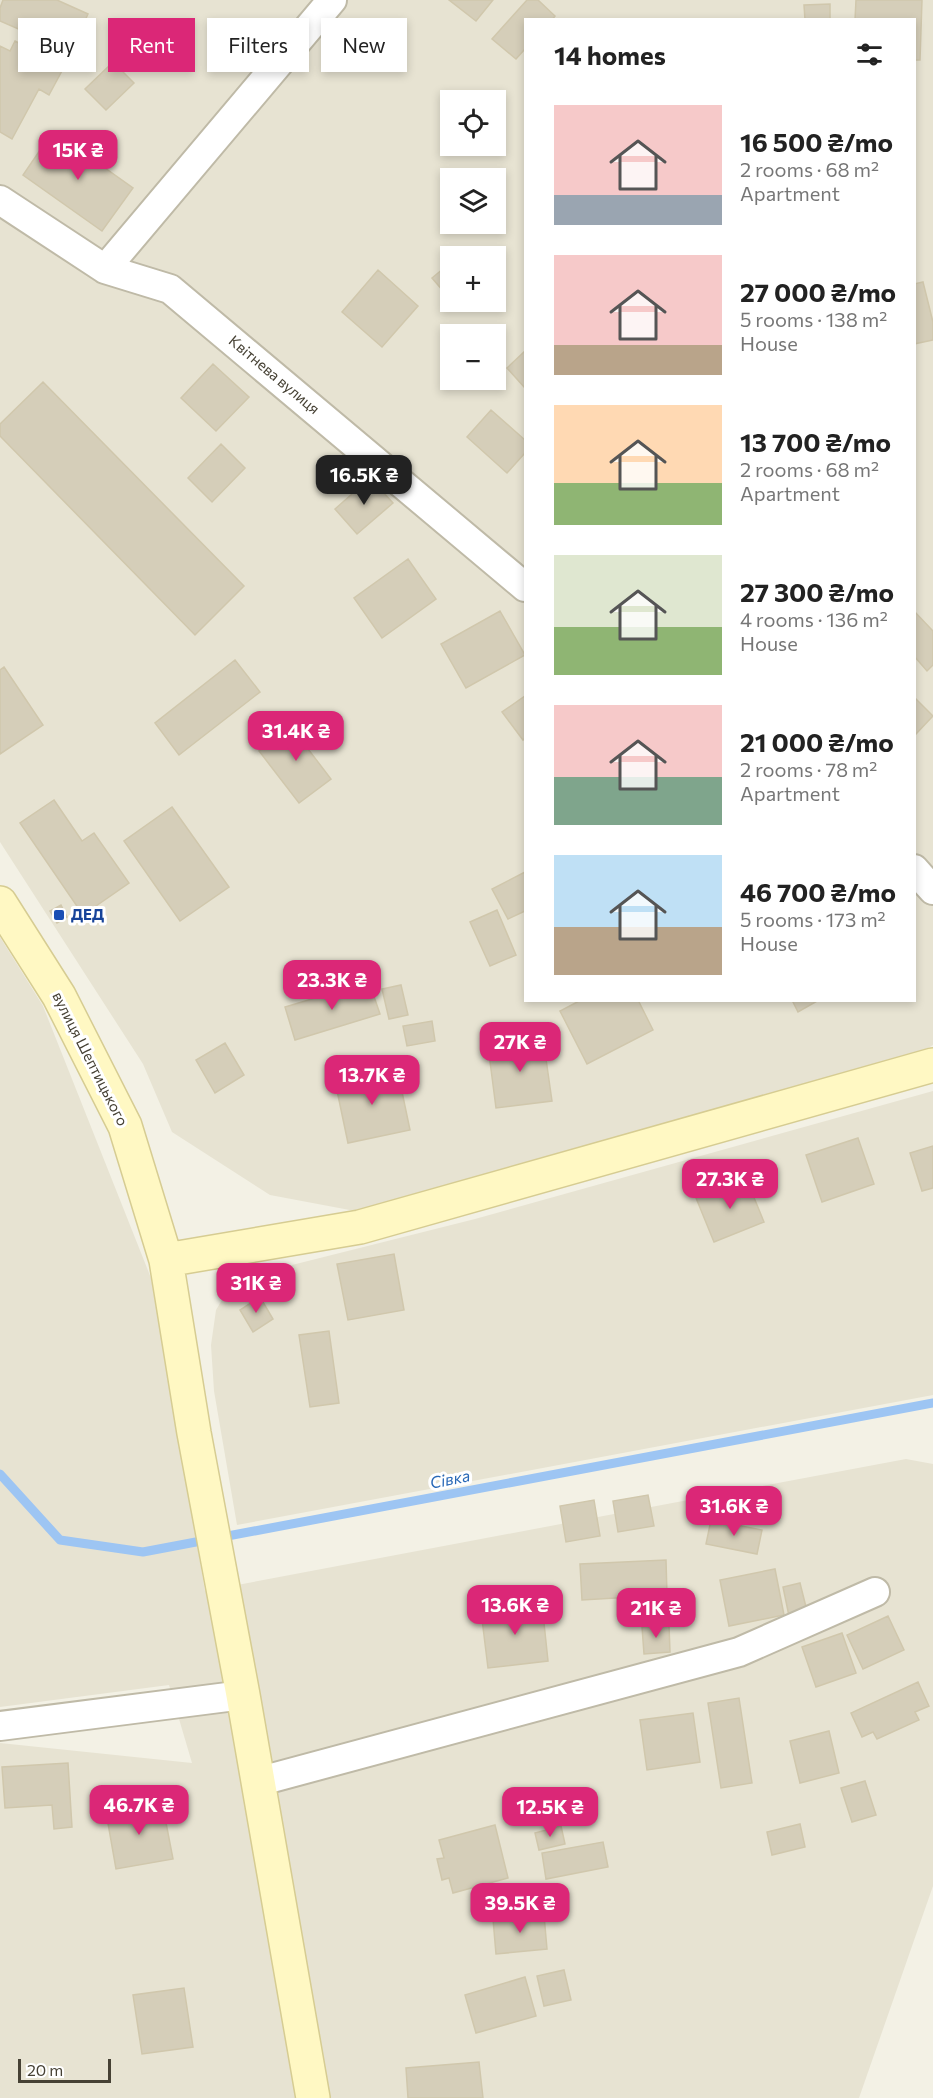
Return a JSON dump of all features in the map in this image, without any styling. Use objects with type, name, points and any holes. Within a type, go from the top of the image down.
[{"type":"street","points":[[105,268],[332,0]]},
{"type":"street","name":"Квітнева вулиця","points":[[0,200],[105,268],[170,289],[524,586]]},
{"type":"street","points":[[916,871],[933,890]]},
{"type":"street","name":"вулиця Шептицького","points":[[0,903],[59,996],[125,1126],[166,1260],[194,1433],[243,1695],[313,2098]]},
{"type":"street","points":[[166,1260],[360,1227],[933,1065]]},
{"type":"street","points":[[257,1782],[739,1652],[875,1592]]},
{"type":"street","points":[[0,1725],[243,1695]]},
{"type":"shaded area","points":[[0,0],[933,0],[933,1045],[923,1051],[687,1121],[355,1211],[270,1195],[172,1132],[143,1064],[0,842]]},
{"type":"shaded area","points":[[0,937],[43,1006],[151,1278],[205,1591],[906,1459],[933,1464],[933,1886],[859,2098],[0,2098],[0,1743],[192,1763],[169,1685],[0,1707]]},
{"type":"shaded area","points":[[933,1091],[933,1395],[237,1525],[214,1391],[211,1345],[216,1310],[229,1288],[288,1266],[475,1219]]},
{"type":"building","points":[[3,0],[57,0],[88,14],[86,18],[18,18],[18,29],[0,21],[0,8]]},
{"type":"building","points":[[449,0],[493,0],[476,21]]},
{"type":"building","points":[[527,0],[538,0],[555,16],[554,18],[524,18],[524,50],[516,59],[492,39]]},
{"type":"building","points":[[856,0],[922,0],[920,60],[916,60],[916,18],[855,18]]},
{"type":"building","points":[[830,4],[830,18],[805,18],[804,5]]},
{"type":"building","points":[[15,41],[18,43],[18,72],[61,72],[49,95],[39,89],[12,139],[0,132],[0,46],[10,51]]},
{"type":"building","points":[[108,67],[108,72],[123,72],[134,83],[106,110],[85,89]]},
{"type":"building","points":[[53,131],[133,188],[102,231],[23,175]]},
{"type":"building","points":[[378,270],[418,306],[382,347],[342,312]]},
{"type":"building","points":[[440,271],[440,287],[432,278]]},
{"type":"building","points":[[923,282],[933,322],[933,340],[916,344],[916,284]]},
{"type":"building","points":[[524,352],[524,387],[507,368]]},
{"type":"building","points":[[213,364],[249,397],[216,431],[181,398]]},
{"type":"building","points":[[43,382],[244,586],[195,635],[0,436],[0,424]]},
{"type":"building","points":[[491,410],[524,439],[524,454],[507,473],[467,437]]},
{"type":"building","points":[[221,444],[245,468],[212,502],[188,478]]},
{"type":"building","points":[[370,478],[393,503],[357,534],[335,509]]},
{"type":"building","points":[[408,559],[436,599],[382,638],[354,598]]},
{"type":"building","points":[[500,611],[524,656],[466,688],[441,644]]},
{"type":"building","points":[[916,613],[933,631],[933,665],[927,671],[916,658]]},
{"type":"building","points":[[235,660],[260,692],[179,755],[155,723]]},
{"type":"building","points":[[4,667],[43,725],[0,754],[0,670]]},
{"type":"building","points":[[524,697],[523,740],[502,712]]},
{"type":"building","points":[[916,699],[933,716],[916,734]]},
{"type":"building","points":[[300,720],[318,742],[308,749],[331,779],[299,803],[259,751]]},
{"type":"building","points":[[54,800],[82,841],[94,833],[129,883],[83,915],[20,823]]},
{"type":"building","points":[[172,807],[229,887],[180,921],[124,841]]},
{"type":"building","points":[[524,873],[524,911],[508,919],[492,889]]},
{"type":"building","points":[[61,905],[67,917],[57,923],[50,911]]},
{"type":"building","points":[[497,910],[516,955],[490,966],[470,922]]},
{"type":"building","points":[[369,982],[380,1014],[295,1040],[285,1007]]},
{"type":"building","points":[[401,985],[408,1015],[389,1019],[382,989]]},
{"type":"building","points":[[577,1002],[639,1002],[653,1030],[587,1064],[560,1011]]},
{"type":"building","points":[[793,1002],[816,1002],[798,1012]]},
{"type":"building","points":[[432,1021],[435,1041],[407,1046],[403,1026]]},
{"type":"building","points":[[543,1038],[552,1101],[496,1108],[488,1046]]},
{"type":"building","points":[[225,1043],[244,1075],[215,1093],[196,1060]]},
{"type":"building","points":[[397,1068],[410,1130],[348,1143],[335,1081]]},
{"type":"building","points":[[858,1138],[874,1184],[822,1202],[806,1155]]},
{"type":"building","points":[[933,1146],[933,1188],[922,1191],[910,1153]]},
{"type":"building","points":[[746,1178],[764,1222],[714,1242],[696,1198]]},
{"type":"building","points":[[394,1254],[404,1310],[348,1320],[337,1264]]},
{"type":"building","points":[[260,1297],[273,1319],[253,1332],[240,1310]]},
{"type":"building","points":[[329,1331],[339,1403],[310,1407],[299,1335]]},
{"type":"building","points":[[648,1495],[654,1526],[618,1532],[613,1501]]},
{"type":"building","points":[[594,1500],[600,1536],[566,1542],[560,1506]]},
{"type":"building","points":[[711,1520],[762,1530],[757,1554],[706,1544]]},
{"type":"building","points":[[666,1560],[667,1595],[582,1600],[580,1564]]},
{"type":"building","points":[[775,1569],[784,1615],[729,1626],[720,1580]]},
{"type":"building","points":[[800,1583],[807,1611],[789,1616],[783,1587]]},
{"type":"building","points":[[542,1604],[548,1661],[488,1668],[481,1611]]},
{"type":"building","points":[[888,1616],[904,1650],[863,1669],[847,1635]]},
{"type":"building","points":[[669,1625],[670,1652],[644,1654],[642,1627]]},
{"type":"building","points":[[842,1633],[856,1673],[816,1687],[802,1647]]},
{"type":"building","points":[[918,1682],[929,1706],[915,1712],[919,1720],[877,1739],[873,1732],[862,1737],[851,1713]]},
{"type":"building","points":[[739,1698],[752,1783],[721,1788],[708,1703]]},
{"type":"building","points":[[693,1713],[700,1762],[647,1770],[640,1720]]},
{"type":"building","points":[[829,1731],[839,1773],[800,1783],[790,1741]]},
{"type":"building","points":[[68,1763],[72,1827],[54,1829],[52,1805],[5,1808],[2,1767]]},
{"type":"building","points":[[865,1781],[876,1815],[852,1822],[841,1788]]},
{"type":"building","points":[[162,1802],[173,1859],[116,1869],[106,1812]]},
{"type":"building","points":[[800,1824],[805,1847],[772,1855],[767,1832]]},
{"type":"building","points":[[495,1825],[508,1878],[453,1893],[449,1878],[442,1880],[437,1859],[444,1858],[439,1840]]},
{"type":"building","points":[[561,1826],[565,1844],[539,1850],[535,1833]]},
{"type":"building","points":[[603,1842],[608,1867],[546,1879],[542,1853]]},
{"type":"building","points":[[544,1915],[547,1949],[496,1954],[493,1919]]},
{"type":"building","points":[[564,1970],[571,2000],[544,2006],[537,1976]]},
{"type":"building","points":[[525,1977],[536,2016],[476,2033],[465,1995]]},
{"type":"building","points":[[184,1988],[193,2047],[142,2054],[133,1995]]},
{"type":"building","points":[[479,2062],[483,2098],[408,2098],[406,2068]]},
{"type":"waterway","name":"Сівка","points":[[0,1474],[60,1540],[143,1552],[933,1403]]},
{"type":"place","name":"ДЕД","points":[[59,915]]}]
